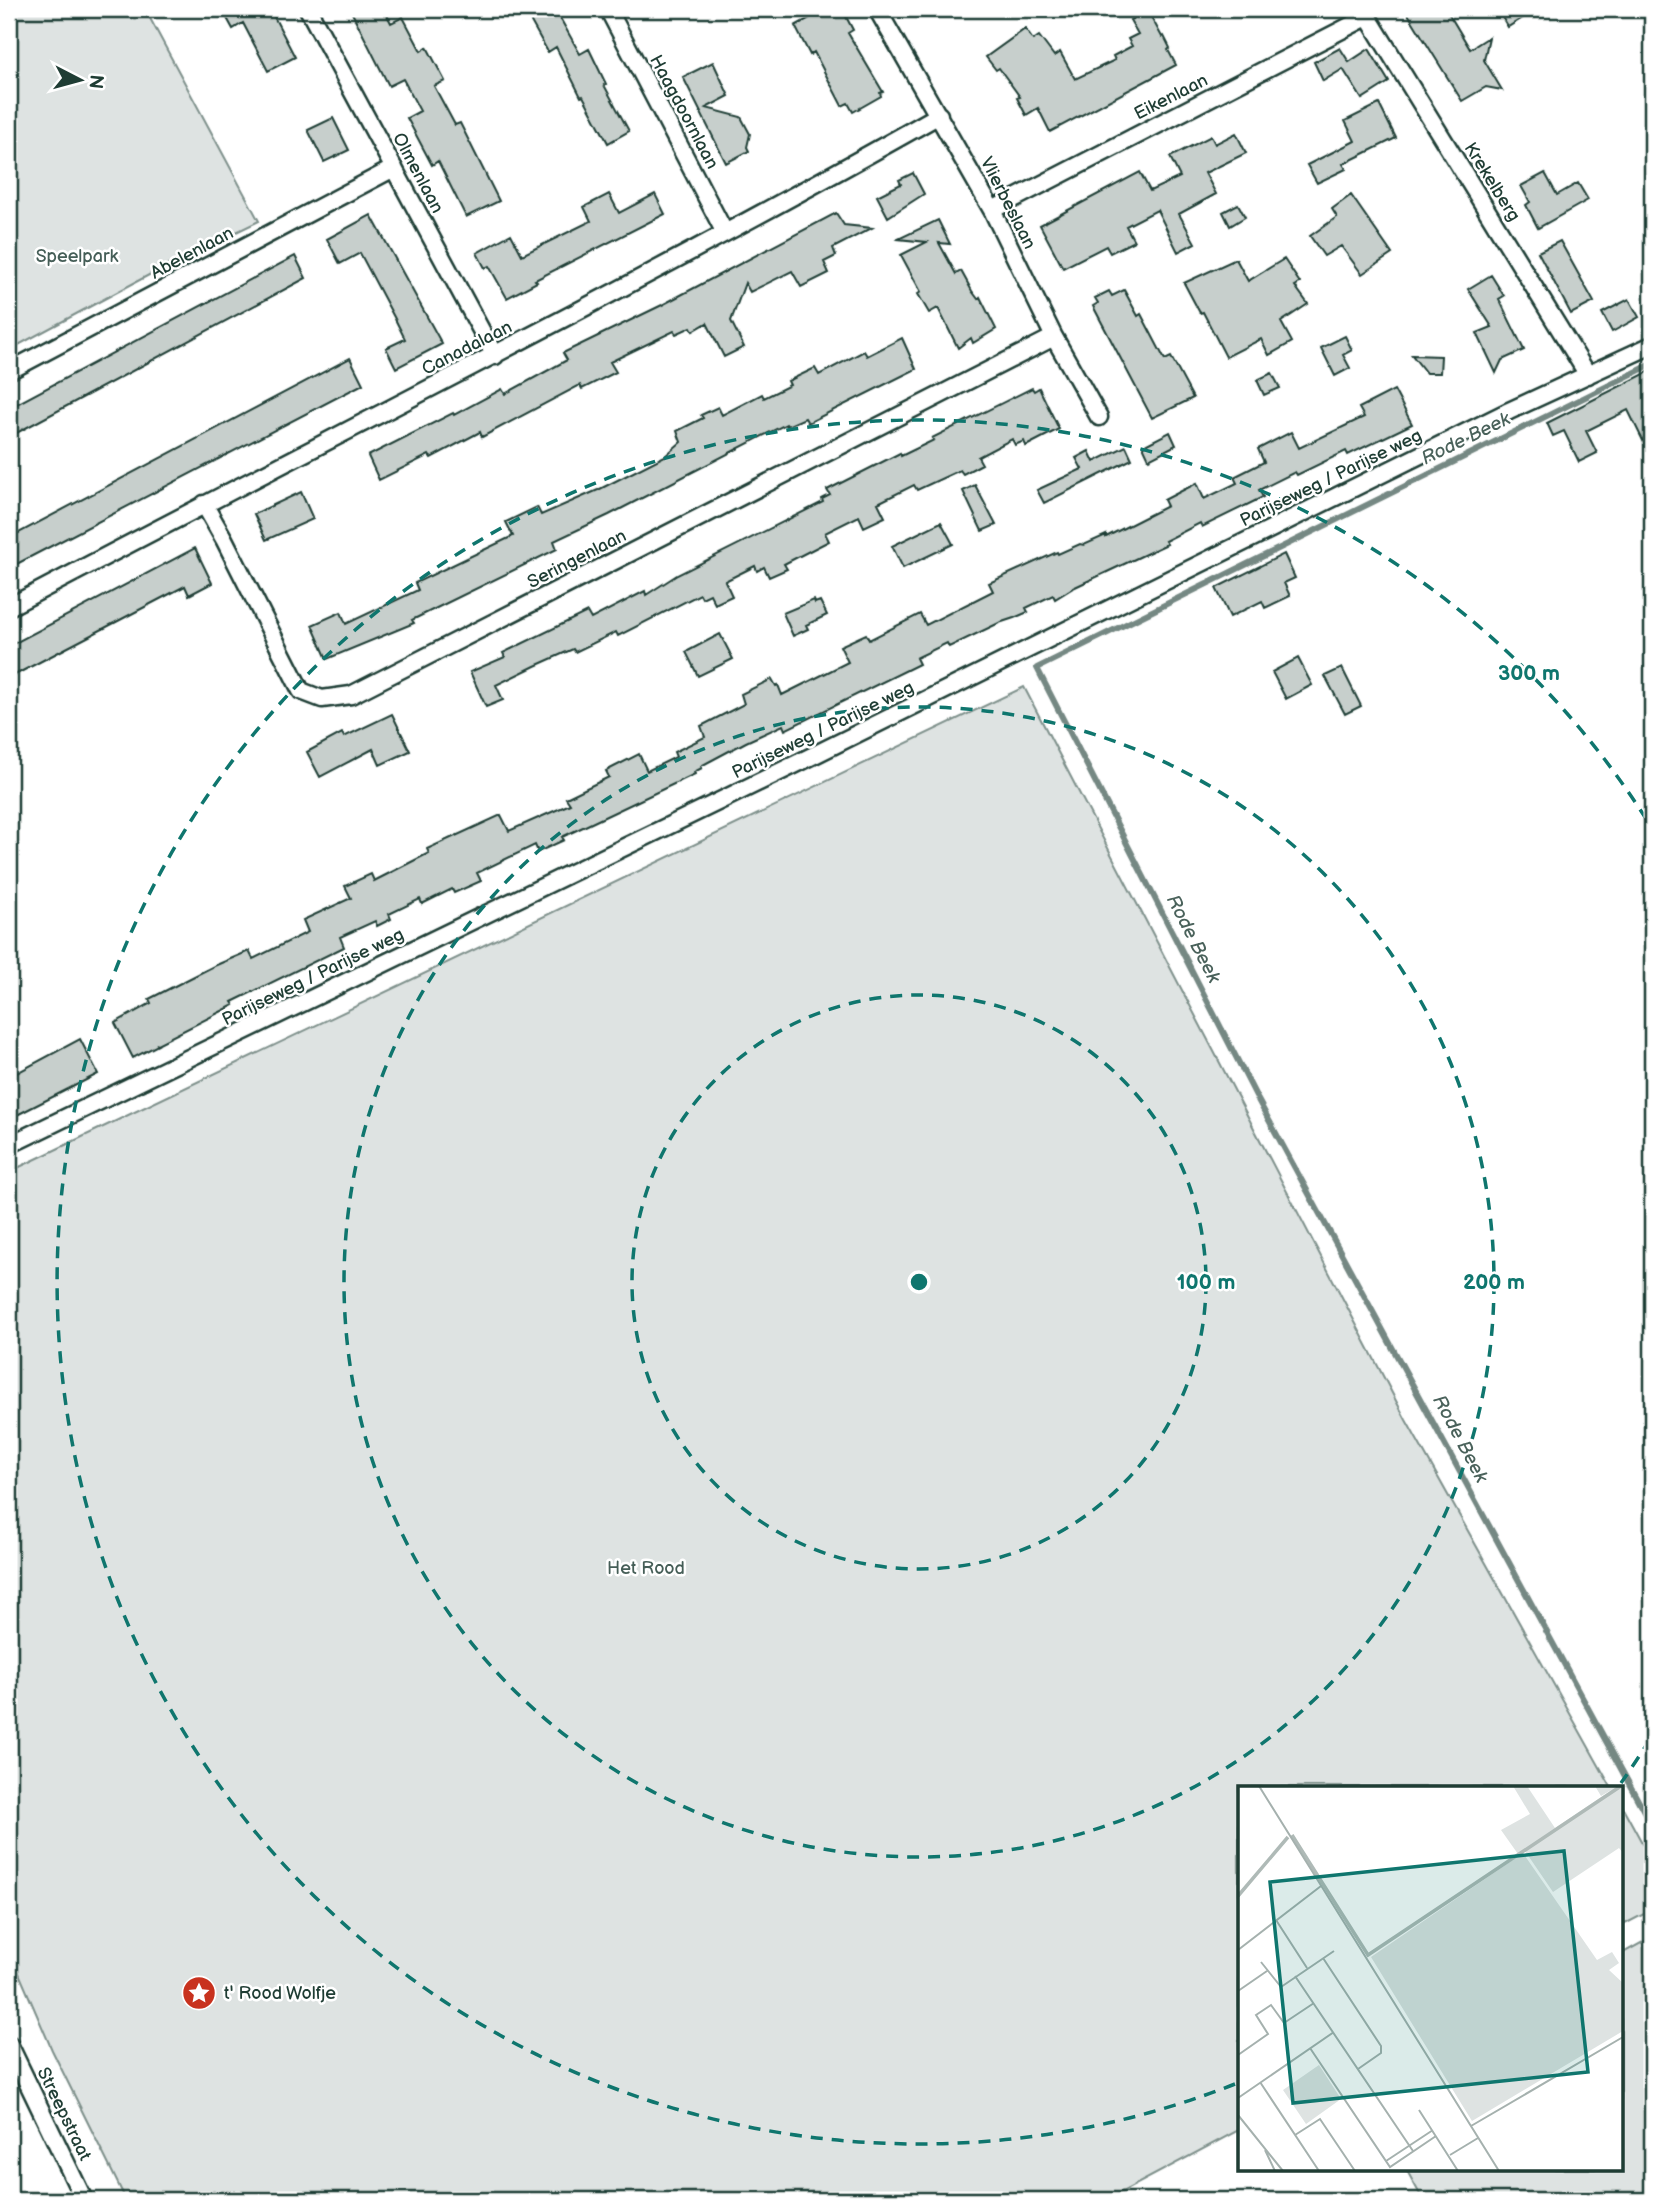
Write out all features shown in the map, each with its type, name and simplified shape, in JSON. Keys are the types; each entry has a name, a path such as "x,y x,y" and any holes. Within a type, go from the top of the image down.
{"street":[{"name":"Olmenlaan","path":"308,9 495,356"},
{"name":"Haagdoornlaan","path":"608,9 725,233"},
{"name":"Vlierbeslaan","path":"877,9 992,210 1054,337 1099,417"},
{"name":"Eikenlaan","path":"992,210 1365,13"},
{"name":"Krekelberg","path":"1365,13 1588,376"},
{"name":"Canadalaan","path":"9,607 495,356 939,115"},
{"name":"Abelenlaan","path":"9,371 394,168"},
{"name":"Seringenlaan","path":"204,504 301,691 322,699 351,695 1054,337"},
{"name":"Parijseweg / Parijse weg","path":"9,1145 794,765 1509,411 1652,345"},
{"name":"Streepstraat","path":"9,2045 84,2200"}],"green space":[{"name":"Speelpark","path":"9,9 145,9 259,221 162,268 9,350"},
{"name":"Het Rood","path":"1024,687 1406,1420 1610,1786 1238,1786 1238,2131 1107,2200 126,2200 52,2050 9,1950 9,1172"},
{"path":"1622,1806 1652,1861 1652,1910 1622,1925"},
{"path":"1652,1937 1652,2200 1423,2200 1407,2170 1622,2170 1622,1953"}],"building":[{"path":"222,9 270,9 295,57 268,71 243,23 233,29"},
{"path":"350,9 384,9 391,23 403,17 421,51 427,47 445,81 434,86 455,125 460,123 499,201 466,217 438,161 432,165 407,118 420,111 403,79 389,86"},
{"path":"555,9 580,54 589,49 606,84 604,85 629,131 608,143 556,47 548,52 530,20"},
{"path":"815,9 842,9 853,30 848,33 883,92 880,93 881,96 853,112 848,103 842,106 814,52 810,55 795,26 817,14"},
{"path":"1405,9 1446,9 1470,49 1489,37 1484,60 1502,90 1486,87 1462,101"},
{"path":"1497,9 1537,9 1508,27"},
{"path":"1148,11 1162,37 1164,36 1176,65 1050,132 1038,108 1026,115 1017,98 1020,97 999,68 996,70 986,57 1025,29 1033,40 1039,36 1054,56 1060,52 1075,79 1115,60 1113,56 1132,46 1128,39 1138,34 1130,20"},
{"path":"1340,48 1349,62 1369,49 1389,82 1362,99 1343,69 1323,81 1314,62"},
{"path":"713,62 729,96 706,108 741,117 750,134 747,147 749,151 726,163 683,77"},
{"path":"1379,104 1396,138 1343,164 1346,169 1317,183 1307,165 1355,141 1345,121"},
{"path":"333,118 349,150 324,162 308,130"},
{"path":"1236,133 1246,153 1205,173 1216,194 1179,214 1195,243 1178,252 1157,210 1126,226 1134,241 1110,253 1106,246 1063,268 1040,225 1140,172 1150,191 1180,177 1170,157 1211,136 1215,144"},
{"path":"913,173 924,194 888,217 877,196 901,184 899,180"},
{"path":"1545,173 1557,195 1578,183 1588,200 1538,228 1526,205 1530,202 1521,186"},
{"path":"609,194 619,213 655,194 665,214 535,280 537,282 507,298 489,266 485,268 477,253 511,234 522,255 591,221 584,207"},
{"path":"1351,195 1392,254 1362,274 1341,246 1324,256 1310,236 1337,217 1332,209"},
{"path":"1238,204 1245,217 1230,226 1223,212"},
{"path":"836,213 844,225 872,228 833,248 836,256 824,262 829,273 801,287 792,271 750,292 745,283 731,321 744,347 724,357 707,323 693,331 691,327 676,334 674,331 610,362 616,372 582,389 580,385 482,437 480,432 431,458 429,455 379,480 368,456 502,389 505,394 567,360 563,353 662,305"},
{"path":"371,215 442,344 396,368 386,348 405,339 360,253 340,264 327,239"},
{"path":"938,220 950,244 939,243 956,274 961,271 972,291 978,299 980,297 996,329 973,343 971,338 958,348 938,308 929,313 901,255 927,242 898,239"},
{"path":"1560,241 1594,302 1571,314 1538,252"},
{"path":"295,256 306,278 9,437 9,408"},
{"path":"1236,259 1248,281 1284,259 1300,283 1295,286 1308,304 1281,322 1292,342 1269,355 1261,339 1226,357 1203,312 1200,313 1184,283"},
{"path":"1491,275 1504,296 1499,299 1524,350 1502,360 1496,373 1477,333 1492,327 1468,289"},
{"path":"1124,290 1138,316 1141,314 1165,360 1171,357 1193,398 1152,418 1093,306 1098,303 1095,298 1109,291 1112,296"},
{"path":"1629,299 1639,317 1612,332 1602,313"},
{"path":"1345,336 1352,350 1343,355 1350,368 1335,376 1321,348"},
{"path":"902,338 916,369 808,423 805,418 787,426 786,424 554,541 557,549 412,620 414,623 327,659 312,625 341,612 346,624 418,590 415,583 513,536 506,522 537,507 541,515 665,456 681,442 677,431 703,418 701,415 718,407 722,415 762,394 764,398 790,385 788,381 815,368 819,375 864,351 867,356"},
{"path":"1412,355 1441,356 1440,373 1426,373"},
{"path":"350,358 363,384 9,568 9,538"},
{"path":"1652,370 1652,459 1628,410 1586,431 1597,453 1579,462 1564,431 1553,436 1547,423"},
{"path":"1272,373 1280,388 1264,395 1257,380"},
{"path":"1032,388 1034,391 1039,388 1059,429 1026,446 1024,441 1015,445 1012,439 978,457 982,464 963,474 960,470 917,490 914,485 878,503 885,517 864,527 859,516 825,533 829,541 784,564 787,569 769,577 764,567 757,571 755,566 725,581 732,596 715,604 710,594 702,598 700,594 618,636 616,632 575,652 573,649 535,666 496,685 503,700 486,707 470,672 505,657 503,653 587,612 591,619 645,591 646,595 677,575 823,502 822,499 830,495 827,490 900,453 901,456 934,440 932,438"},
{"path":"1394,390 1412,424 1348,455 1346,451 1297,475 1295,472 1259,490 1263,497 1202,527 1200,523 1165,541 1167,544 1055,599 1053,595 1026,608 1028,612 949,647 947,643 916,658 919,664 785,730 783,725 746,742 701,766 695,774 562,837 564,840 538,852 535,845 477,873 481,881 454,893 452,889 422,904 420,899 389,914 391,919 377,926 375,921 340,937 344,947 232,1002 234,1005 133,1058 115,1023 151,1003 149,999 214,966 249,951 253,959 308,932 303,920 351,898 345,886 371,874 374,881 429,853 427,849 501,815 509,831 570,804 566,798 609,777 606,771 639,754 647,771 676,757 674,752 705,737 701,726 744,704 741,694 772,679 782,695 848,662 840,646 866,634 869,640 920,614 926,625 993,591 989,583 1057,552 1058,554 1106,537 1167,506 1164,500 1197,483 1204,499 1237,483 1234,477 1264,462 1258,449 1291,432 1299,448 1364,417 1359,408"},
{"path":"1170,432 1176,445 1149,459 1143,446"},
{"path":"1126,446 1132,459 1044,503 1037,490 1082,469 1076,458 1089,451 1094,462"},
{"path":"975,485 996,525 982,531 963,491"},
{"path":"301,492 313,519 266,540 254,514"},
{"path":"941,522 953,544 903,568 892,546"},
{"path":"195,548 212,583 189,595 185,586 9,678 9,646"},
{"path":"1284,554 1295,578 1284,583 1290,596 1265,608 1262,601 1230,617 1216,588"},
{"path":"814,600 815,603 820,601 827,615 806,625 808,629 793,636 783,613"},
{"path":"720,634 733,659 698,676 686,652"},
{"path":"1298,658 1312,685 1286,699 1272,672"},
{"path":"1342,668 1361,706 1345,714 1325,676"},
{"path":"392,714 410,751 380,765 373,749 320,777 307,752 342,733 344,737"},
{"path":"80,1039 98,1074 9,1119 9,1077"}],"waterway":[{"name":"Rode Beek","path":"1652,364 1037,668 1258,1100 1652,1826"}],"place":[{"name":"t' Rood Wolfje","path":"199,1993"}]}
